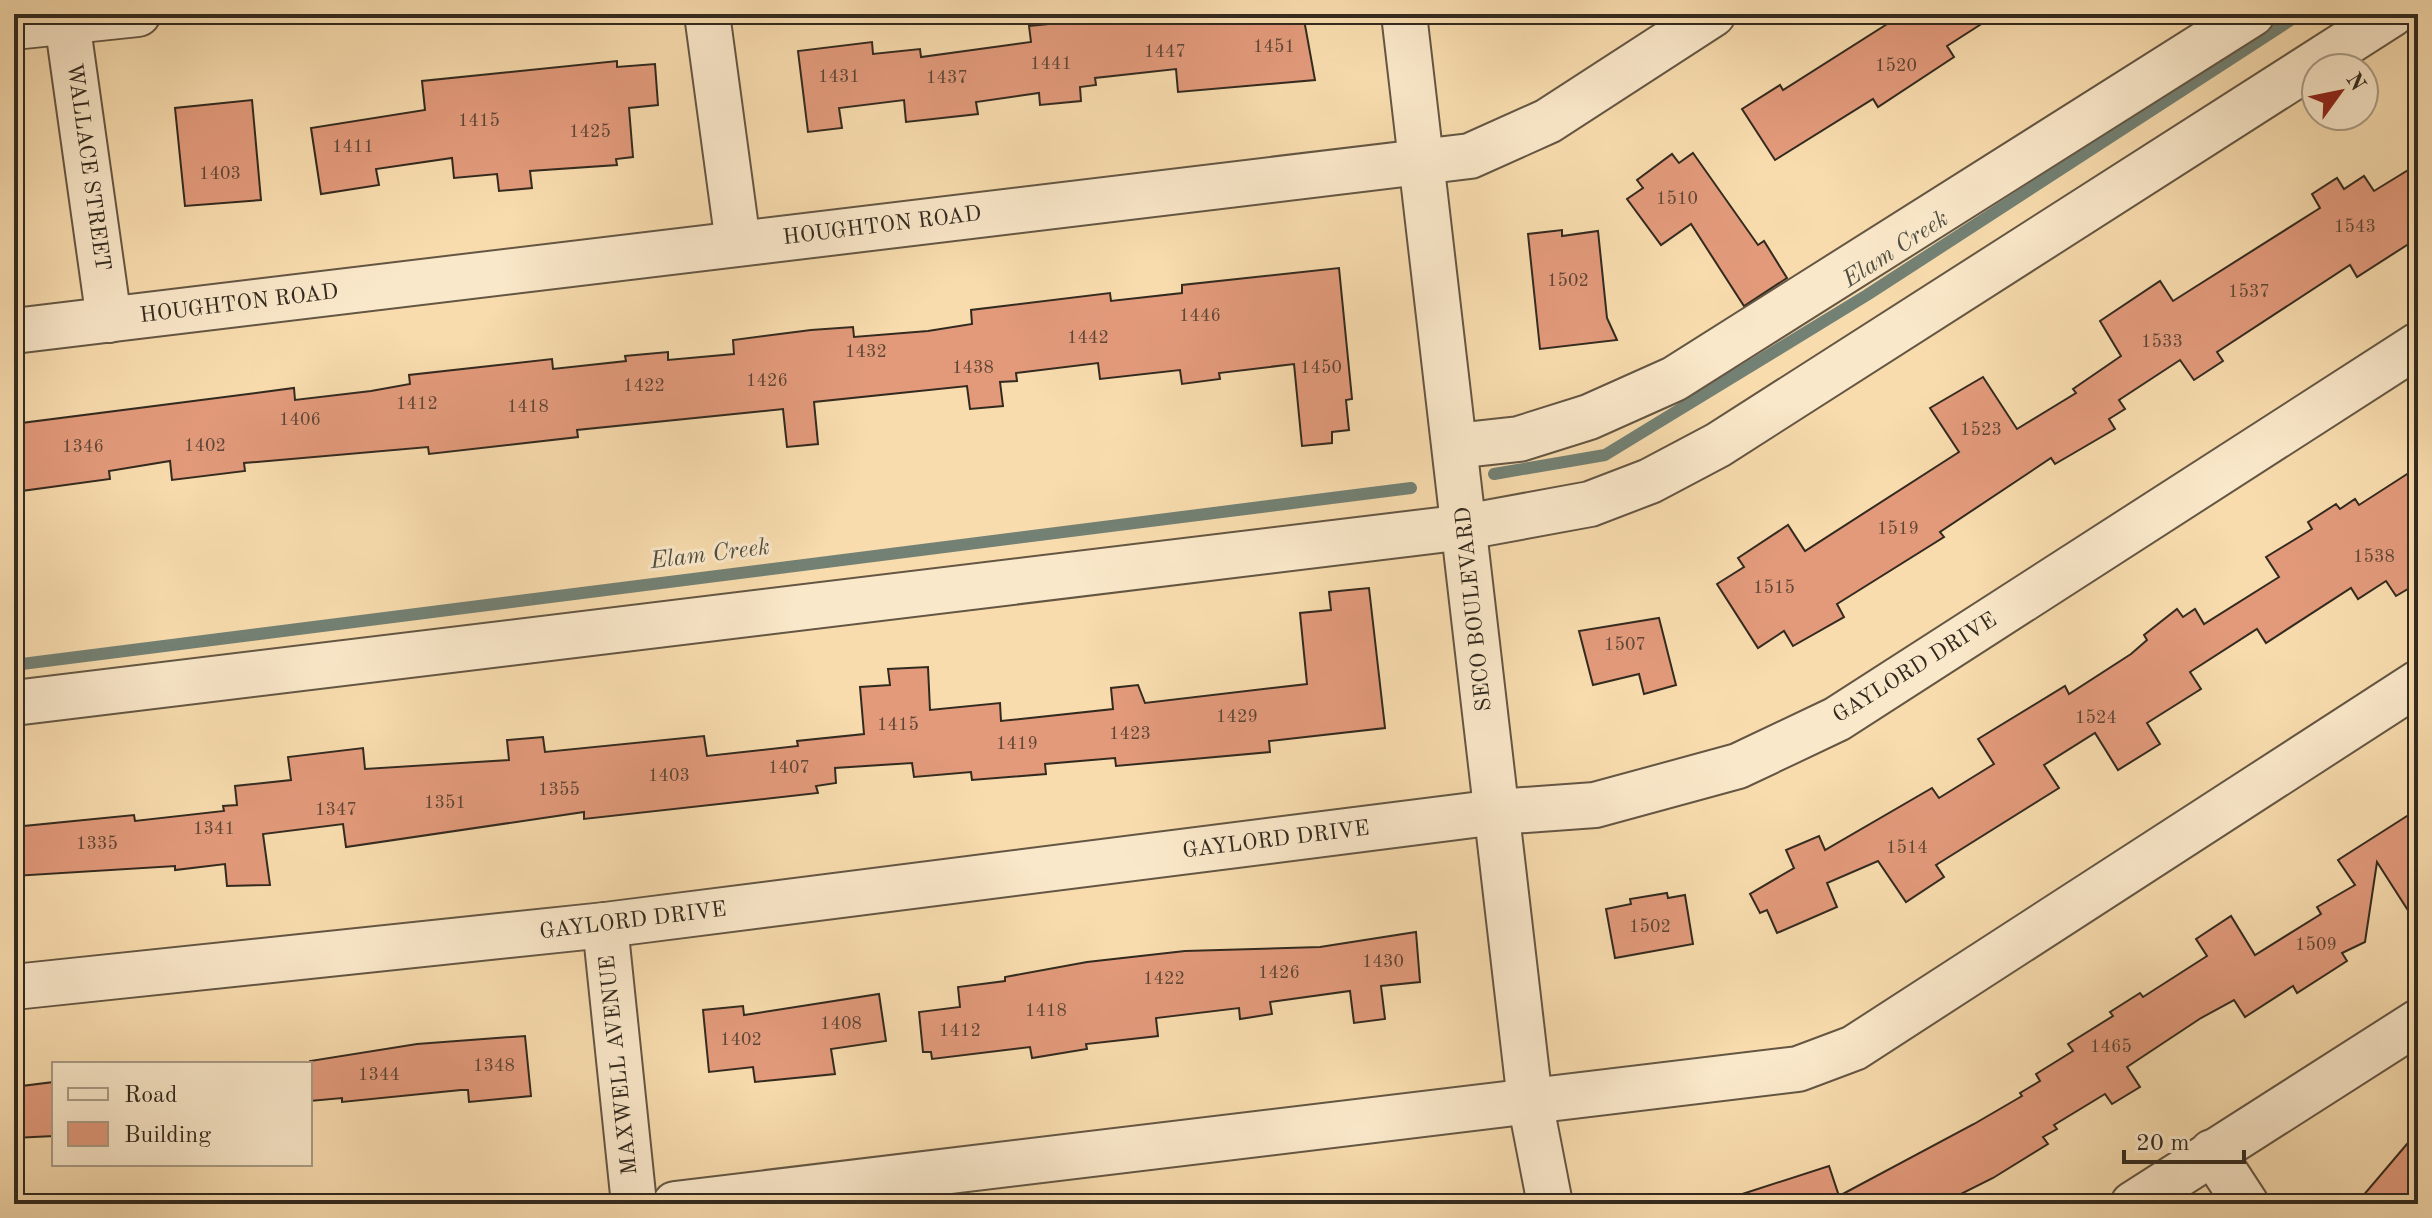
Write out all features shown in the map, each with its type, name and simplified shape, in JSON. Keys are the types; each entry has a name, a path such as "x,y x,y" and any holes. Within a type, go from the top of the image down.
{"street":[{"path":"14,27 67,19 138,14"},
{"path":"707,14 738,243"},
{"name":"SECO BOULEVARD","path":"1404,14 1424,164 1530,1101 1550,1204"},
{"name":"HOUGHTON ROAD","path":"14,331 1424,164 1470,156 1525,133 1713,14"},
{"path":"1455,446 1519,439 1589,417 1674,379 2252,14"},
{"path":"14,703 1465,527 1590,504 1650,481 1718,445 2392,14"},
{"name":"WALLACE STREET","path":"67,19 109,320"},
{"name":"GAYLORD DRIVE","path":"14,987 605,925 1497,812 1595,805 1738,766 1837,719 2418,345"},
{"path":"675,1204 1798,1069 1854,1048 2418,683"},
{"name":"MAXWELL AVENUE","path":"605,925 634,1204"},
{"path":"2133,1204 2418,1022"},
{"path":"2212,1152 2246,1204"}],"building":[{"path":"1148,14 1195,14 1196,20 1240,14 1303,14 1315,80 1178,92 1176,69 1095,78 1096,85 1080,87 1081,101 1040,105 1039,93 976,102 978,114 906,122 904,100 839,108 842,128 808,132 798,51 872,42 873,54 920,49 921,57 1031,42 1029,26"},
{"path":"1903,14 1997,14 1947,46 1954,57 1878,107 1873,99 1775,160 1742,109 1780,85 1783,90"},
{"path":"617,61 617,67 655,64 658,105 629,108 633,157 616,159 617,165 530,171 532,188 499,191 497,174 454,178 452,158 376,169 379,185 321,194 311,128 425,110 422,81"},
{"path":"252,100 261,200 185,206 175,108"},
{"path":"1693,153 1758,245 1764,241 1787,278 1744,306 1691,224 1661,245 1627,199 1643,188 1637,180 1672,154 1679,163"},
{"path":"2418,164 2418,238 2357,277 2350,265 2217,352 2223,361 2194,380 2180,360 2119,400 2125,409 2109,419 2115,429 2055,464 2051,458 1940,532 1944,537 1837,604 1844,617 1793,646 1784,631 1758,648 1717,584 1744,567 1738,558 1788,525 1805,551 1959,452 1930,408 1983,377 2017,429 2076,393 2073,389 2121,356 2100,321 2160,281 2173,301 2320,208 2312,194 2337,178 2344,189 2364,176 2374,191"},
{"path":"1562,230 1562,236 1598,231 1607,318 1617,340 1540,349 1528,234"},
{"path":"1339,268 1352,399 1346,400 1349,430 1332,432 1332,443 1302,446 1294,364 1219,373 1220,379 1182,384 1180,370 1100,379 1098,363 1016,373 1017,381 1000,382 1003,406 970,409 967,386 814,402 818,444 787,447 783,409 577,430 578,437 429,454 428,447 244,463 245,471 172,480 170,461 109,471 110,479 14,492 14,424 294,388 295,400 371,391 410,384 409,375 552,359 553,369 626,361 625,356 668,352 668,360 734,354 733,340 853,327 854,337 928,331 972,324 971,310 1110,293 1111,301 1182,293 1182,285"},
{"path":"2418,467 2418,583 2396,596 2386,581 2358,599 2351,588 2266,643 2257,629 2190,672 2201,689 2147,723 2160,744 2118,770 2095,733 2044,765 2059,788 1936,865 1944,877 1906,902 1878,861 1827,883 1837,907 1777,933 1767,910 1760,913 1750,894 1794,868 1786,850 1819,836 1825,850 1932,788 1939,798 1994,764 1978,739 2065,686 2069,694 2131,654 2147,640 2144,635 2177,609 2183,617 2195,609 2204,624 2279,577 2266,557 2312,529 2308,522 2336,504 2340,509 2355,499 2359,505"},
{"path":"1369,588 1385,728 1269,741 1270,752 1116,766 1115,758 1045,764 1046,774 972,780 971,772 914,777 912,763 835,768 836,783 816,786 818,793 584,819 584,812 346,847 343,824 263,834 270,885 227,886 225,864 175,870 175,866 14,876 14,827 134,815 135,821 224,811 223,806 237,805 235,786 291,780 288,757 363,748 365,769 509,760 507,740 543,737 545,752 704,736 707,756 798,746 797,741 864,734 860,687 890,685 888,669 928,667 930,710 1000,703 1001,721 1113,709 1111,688 1138,685 1145,703 1307,684 1300,613 1331,610 1329,592"},
{"path":"1659,618 1676,685 1644,694 1639,674 1593,685 1579,631"},
{"path":"2418,809 2418,926 2377,862 2365,942 2342,953 2347,961 2297,993 2293,986 2245,1017 2234,1000 2201,1018 2127,1067 2140,1087 2112,1104 2105,1094 2054,1125 2057,1129 2043,1137 2048,1144 1993,1178 1941,1204 1734,1204 1733,1197 1829,1166 1839,1196 1974,1124 2022,1096 2020,1093 2040,1081 2036,1074 2073,1051 2068,1044 2113,1016 2110,1012 2140,993 2143,997 2207,956 2196,939 2231,916 2255,955 2321,914 2317,907 2355,885 2338,860"},
{"path":"1667,893 1668,898 1685,895 1693,944 1615,958 1606,909 1631,904 1630,899"},
{"path":"1416,932 1420,982 1381,986 1385,1019 1354,1023 1350,991 1270,1002 1272,1014 1240,1019 1239,1008 1156,1018 1158,1036 1086,1044 1087,1049 1032,1058 1030,1047 932,1059 931,1052 923,1052 919,1012 960,1007 958,987 1005,981 1005,977 1087,962 1185,951 1320,947"},
{"path":"879,994 886,1041 831,1049 835,1074 755,1082 753,1067 709,1072 703,1010 743,1006 744,1015"},
{"path":"525,1036 531,1096 469,1102 468,1090 461,1090 342,1102 342,1098 312,1101 310,1061 417,1044"},
{"path":"52,1082 52,1136 14,1138 14,1087"},
{"path":"2418,1131 2418,1204 2356,1204"}],"waterway":[{"name":"Elam Creek","path":"1494,474 1605,455 1867,295 2300,14"},
{"name":"Elam Creek","path":"14,665 1411,488"}]}
